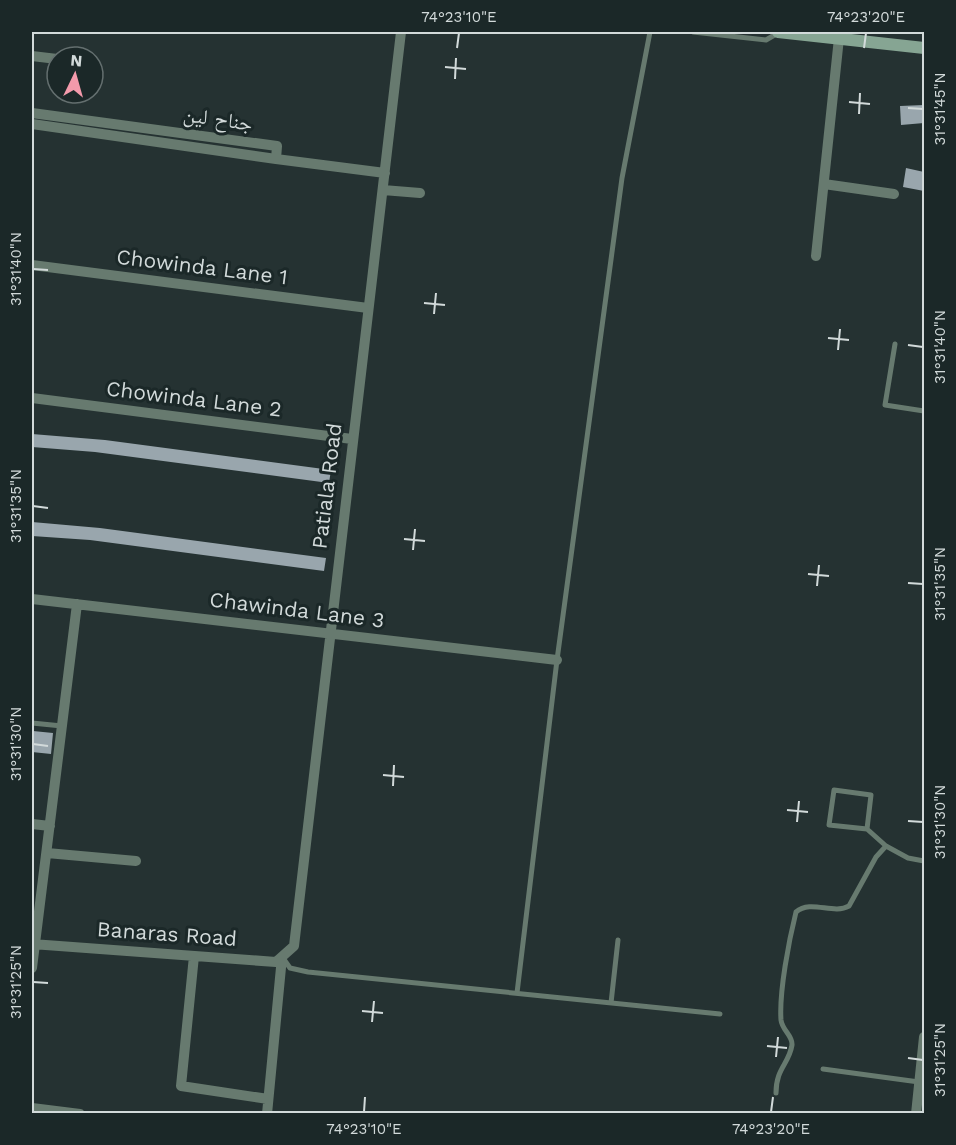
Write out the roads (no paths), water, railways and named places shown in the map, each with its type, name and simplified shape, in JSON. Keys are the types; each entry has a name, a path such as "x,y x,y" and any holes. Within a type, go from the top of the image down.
{"main road":[{"path":"779,32 924,48"}],"street":[{"name":"Patiala Road","path":"282,957 294,946 401,32"},
{"path":"816,256 839,38"},
{"name":"جناح لین","path":"32,113 99,122 175,139 277,146 276,159 385,173"},
{"path":"98,134 99,122"},
{"path":"32,124 98,134 175,139"},
{"path":"824,184 894,194"},
{"path":"383,189 420,193"},
{"name":"Chowinda Lane 1","path":"32,265 368,308"},
{"name":"Chowinda Lane 2","path":"32,398 352,439"},
{"name":"Chawinda Lane 3","path":"32,599 557,660"},
{"path":"32,968 33,944 47,853 77,604"},
{"path":"32,824 50,826"},
{"path":"47,853 136,861"},
{"name":"Banaras Road","path":"33,944 276,962 282,957"},
{"path":"194,956 181,1086 268,1099"},
{"path":"267,1113 282,957"},
{"path":"916,1113 924,1037"},
{"path":"32,1108 81,1113"}],"lane":[{"path":"517,993 557,660 622,178 650,32"},
{"path":"693,32 766,40 779,32"},
{"path":"895,344 885,405 924,411"},
{"path":"32,723 62,726"},
{"path":"867,829 871,795 834,790 829,825 867,829 886,846 908,858 924,861"},
{"path":"776,1093 776,1077 792,1046 791,1040 784,1031 782,1007 796,912 808,907 843,909 849,906 876,857 886,846"},
{"path":"611,1003 618,940"},
{"path":"282,957 290,968 308,972 720,1014"},
{"path":"823,1069 919,1082"}]}
